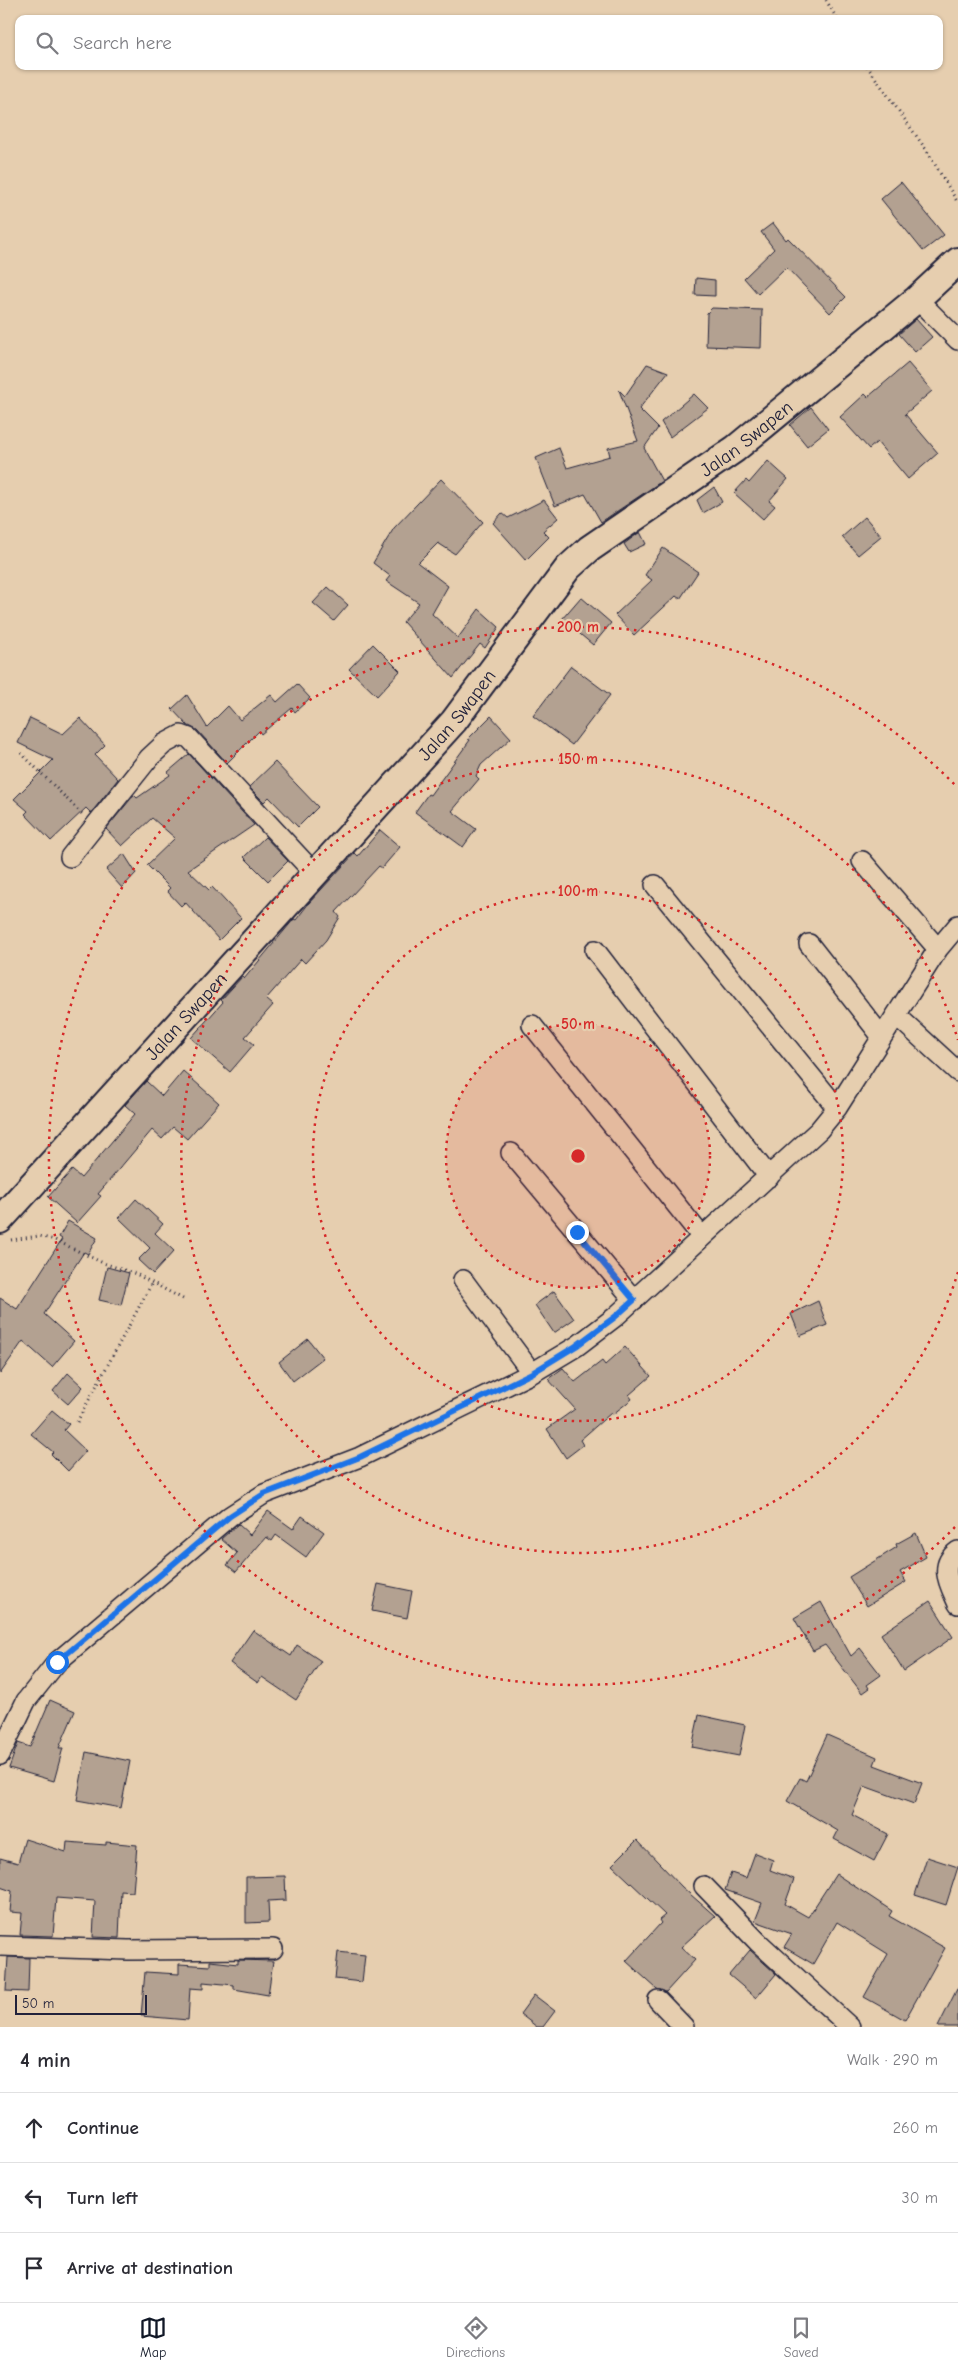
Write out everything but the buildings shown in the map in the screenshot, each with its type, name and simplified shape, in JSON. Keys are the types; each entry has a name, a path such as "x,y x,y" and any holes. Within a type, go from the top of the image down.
{"main road":[{"name":"Jalan Swapen","path":"5,1230 314,874 454,721 568,568 589,549 735,449 917,299 958,261"}],"street":[{"path":"917,299 958,340"},
{"path":"70,856 149,758 164,744 181,735 189,738 314,874"},
{"path":"862,861 938,949"},
{"path":"654,885 837,1108"},
{"path":"0,1755 26,1701 57,1662 230,1516 264,1494 360,1457 532,1373 576,1346 615,1317 819,1130 837,1108 938,949 958,924"},
{"path":"809,944 882,1037"},
{"path":"595,950 769,1177"},
{"path":"896,1015 958,1072"},
{"path":"532,1025 702,1237"},
{"path":"511,1153 634,1300"},
{"path":"463,1280 532,1373"},
{"path":"958,1551 949,1559 947,1566 949,1585 958,1604"},
{"path":"704,1886 758,1942 850,2027"},
{"path":"0,1946 128,1950 273,1949"},
{"path":"658,2000 684,2027"}],"path":[{"path":"826,0 835,15"},
{"path":"870,70 928,151 958,202"},
{"path":"21,753 79,812 95,825"},
{"path":"5,1230 55,1240 102,1263 136,1274 183,1299"},
{"path":"77,1422 152,1283"}],"route":[{"path":"57,1662 135,1594 230,1516 264,1494 360,1457 532,1373 576,1346 615,1317 634,1300 577,1232"}]}
